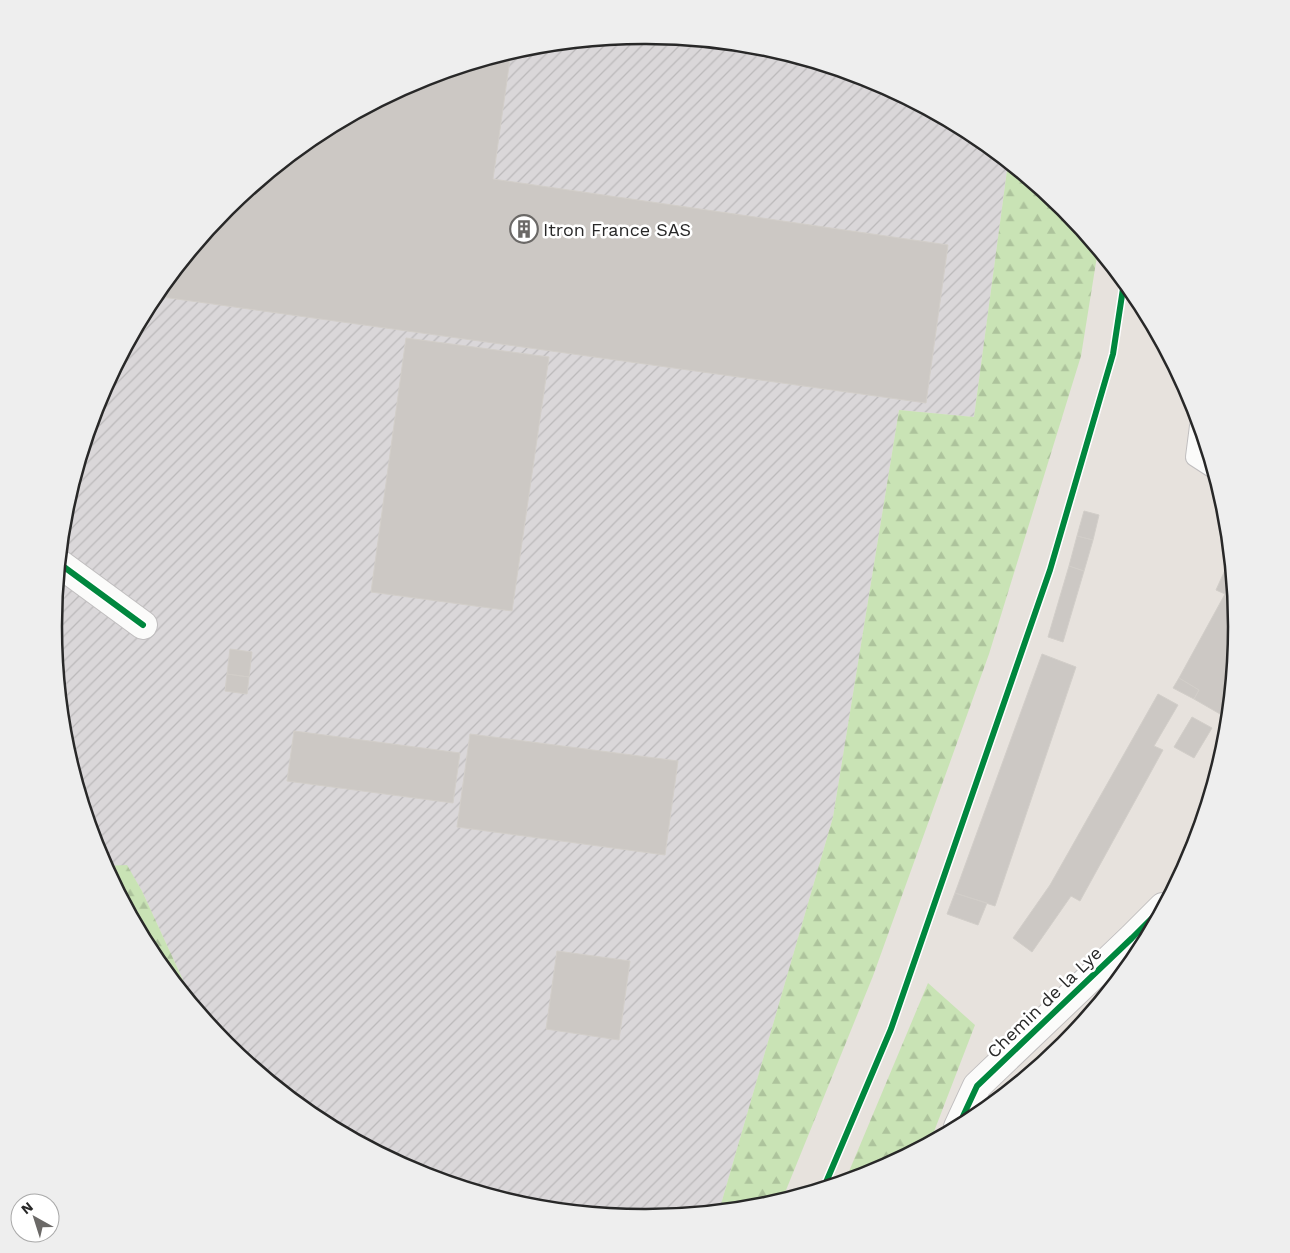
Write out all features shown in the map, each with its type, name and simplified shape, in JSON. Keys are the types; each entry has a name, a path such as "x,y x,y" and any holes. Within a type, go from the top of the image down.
{"street":[{"path":"65,568 143,625"},
{"name":"Chemin de la Lye","path":"964,1114 977,1086 1147,923"}],"lane":[{"path":"1198,441 1195,457 1204,463"}],"shaded area":[{"path":"645,44 683,45 759,55 832,75 868,88 903,104 969,142 1007,170 974,417 899,410 833,817 721,1204 683,1208 607,1208 531,1198 494,1189 422,1165 354,1131 290,1089 233,1039 207,1011 184,982 142,891 127,866 114,866 93,814 73,740 67,703 63,665 63,588 73,513 93,439 122,369 140,335 160,303 207,242 233,214 290,164 321,142 387,104 422,88 458,75 531,55 607,45"}],"green space":[{"path":"1007,170 1057,214 1097,259 1081,356 989,654 873,976 785,1192 721,1204 833,817 899,410 974,417"},
{"path":"127,865 142,891 184,982 160,950 140,918 114,866"},
{"path":"928,983 975,1025 934,1132 903,1149 849,1172"}],"building":[{"name":"Itron France SAS","path":"510,60 493,179 948,245 926,403 164,297 207,242 233,214 290,164 321,142 387,104 422,88 458,75"},
{"path":"406,338 549,357 512,611 371,592"},
{"path":"1084,511 1099,515 1093,540 1077,536"},
{"path":"1077,536 1093,540 1084,571 1069,566"},
{"path":"1069,566 1084,571 1063,642 1048,637"},
{"path":"1225,570 1228,626 1227,665 1221,715 1194,699 1199,690 1179,678 1225,594 1216,590"},
{"path":"230,649 252,652 249,677 227,674"},
{"path":"1042,654 1076,667 995,906 955,893"},
{"path":"227,674 249,677 247,694 225,691"},
{"path":"1179,678 1199,690 1194,699 1173,688"},
{"path":"1158,694 1178,705 1154,746 1163,750 1080,901 1071,896 1032,952 1013,938 1050,885"},
{"path":"1192,717 1212,728 1194,758 1174,747"},
{"path":"294,731 460,753 453,803 287,781"},
{"path":"470,734 678,761 665,855 457,827"},
{"path":"955,893 987,903 978,925 947,914"},
{"path":"557,951 630,961 619,1040 546,1029"}],"cycle path":[{"path":"827,1179 891,1029 1050,570 1113,354 1122,293"},
{"path":"65,568 143,625"},
{"path":"964,1114 977,1086 1147,923"}],"place":[{"name":"Itron France SAS","path":"524,229"}]}
